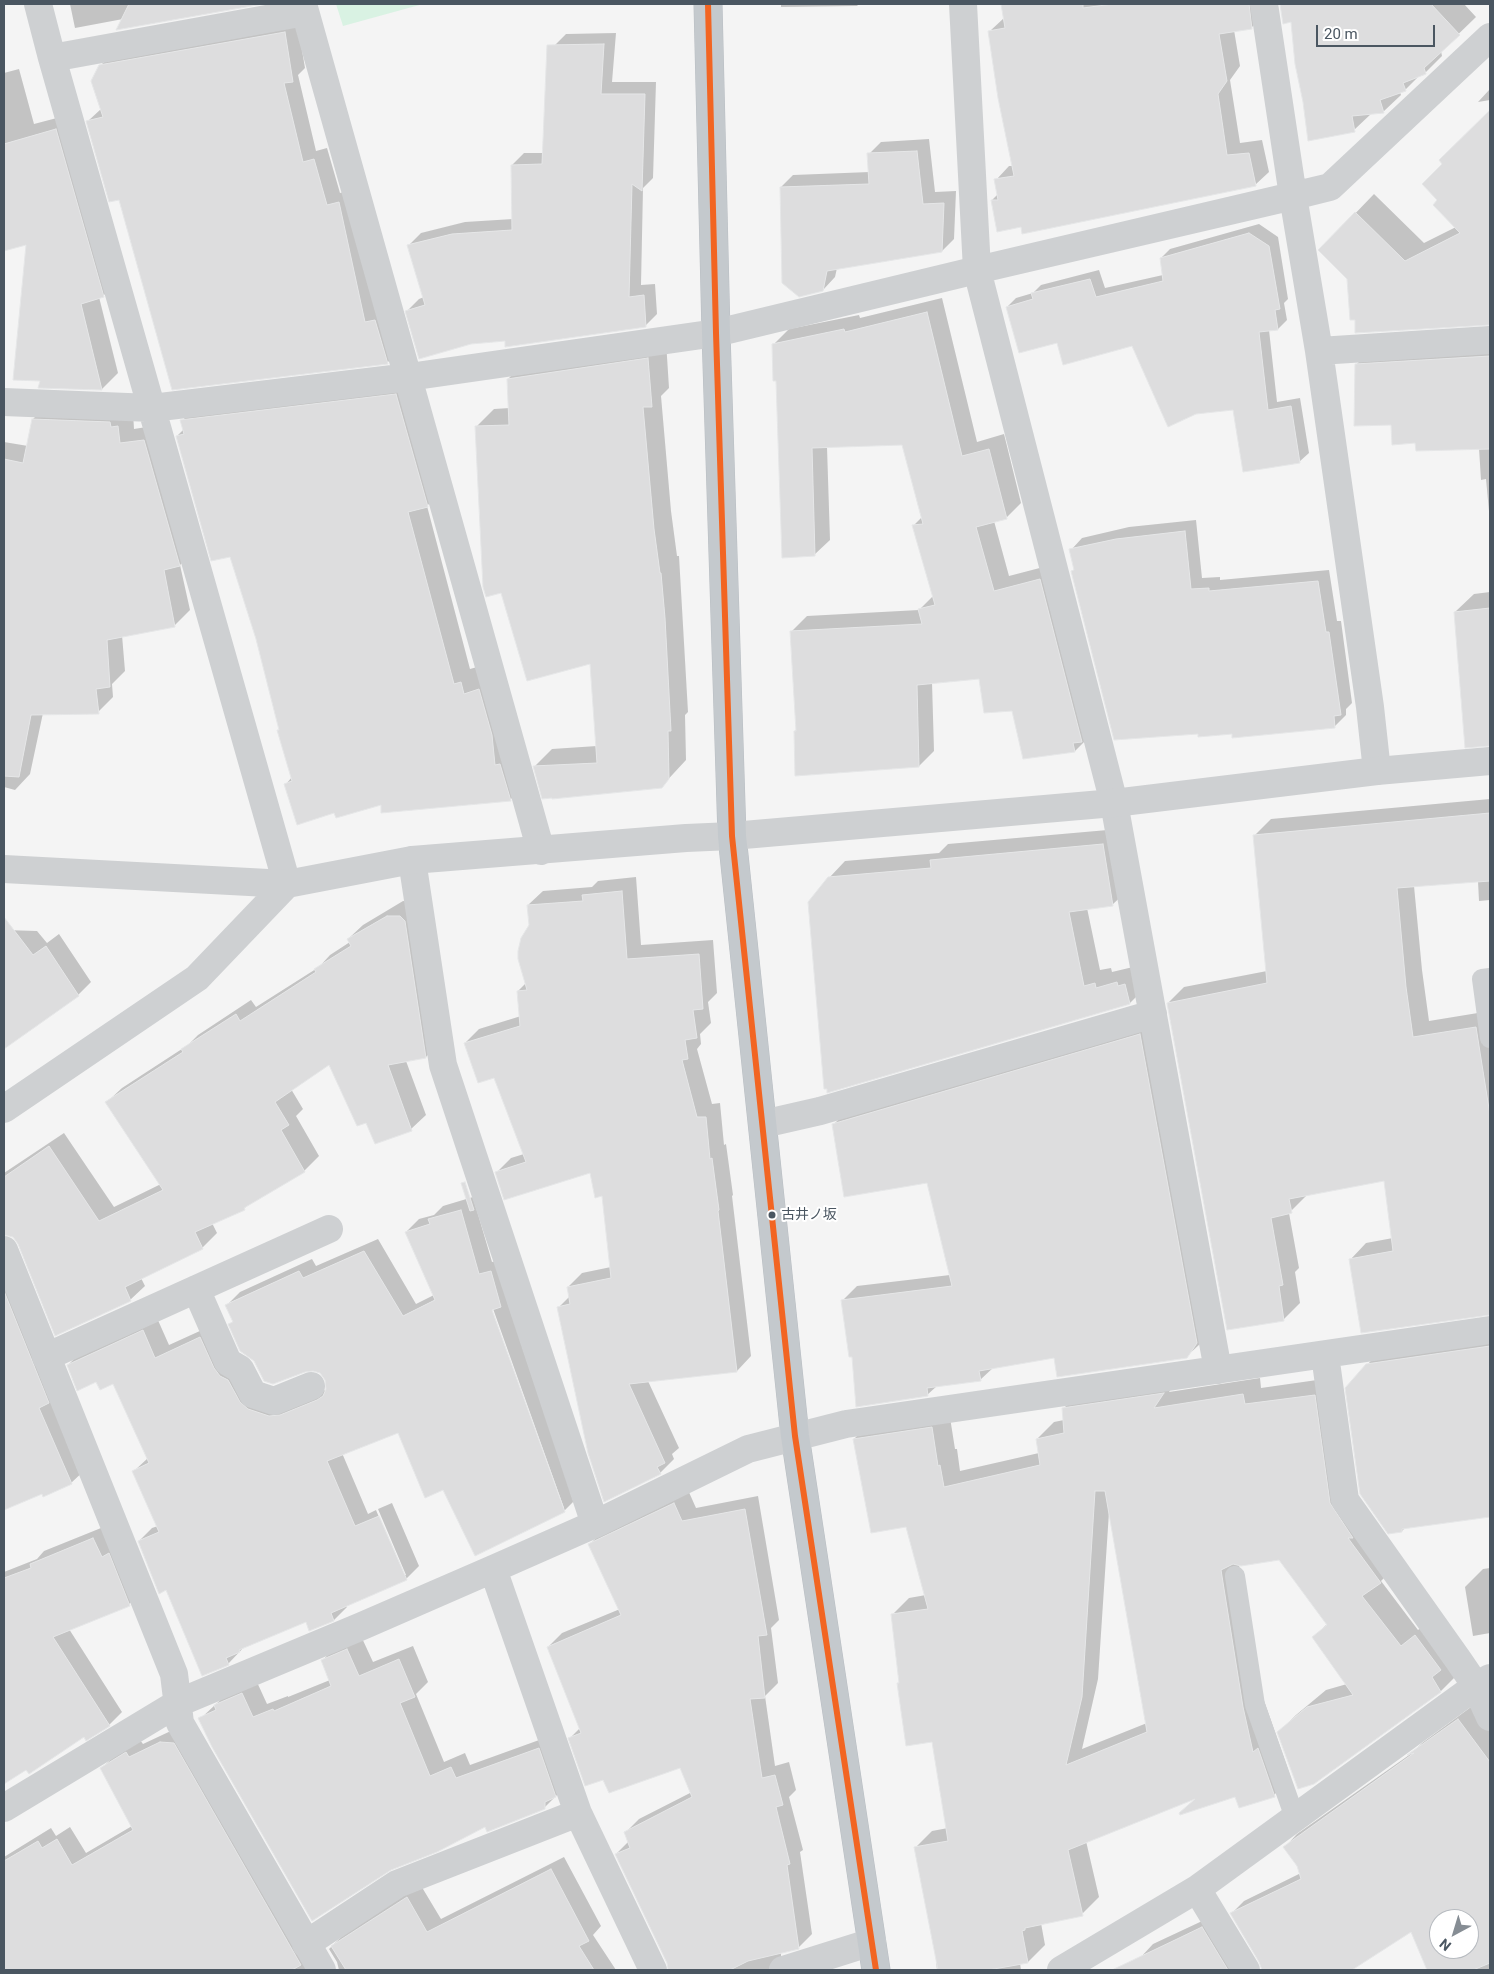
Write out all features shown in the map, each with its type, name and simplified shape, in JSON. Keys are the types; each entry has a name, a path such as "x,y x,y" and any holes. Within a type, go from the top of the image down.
{"highway":[{"path":"708,4 732,836 795,1436 876,1970"}],"street":[{"path":"38,4 287,884"},
{"path":"963,4 977,270 1114,803 1218,1370"},
{"path":"1264,4 1319,351 1370,706 1377,772"},
{"path":"52,58 304,8 541,851"},
{"path":"4,402 152,408 409,376 716,333 1330,187 1490,37"},
{"path":"1319,351 1490,340"},
{"path":"4,868 287,884 412,860 732,836 1114,803 1377,772 1490,761"},
{"path":"412,860 443,1065 595,1524"},
{"path":"4,1109 197,978 287,884"},
{"path":"763,1124 820,1111 1153,1014"},
{"path":"46,1357 329,1229"},
{"path":"4,1250 174,1674 180,1723 322,1970"},
{"path":"196,1289 228,1362 240,1369 253,1394 274,1401 311,1386"},
{"path":"4,1808 178,1703 362,1626 595,1524 748,1449 846,1424 1490,1330"},
{"path":"1325,1355 1345,1500 1483,1682 1490,1717"},
{"path":"493,1569 578,1813 653,1970"},
{"path":"1061,1970 1197,1889 1483,1682"},
{"path":"306,1944 397,1884 578,1813"},
{"path":"1197,1889 1246,1970"},
{"path":"783,1970 872,1942"}],"lane":[{"path":"1490,978 1482,979 1490,1038"},
{"path":"1235,1576 1255,1705 1295,1818"}],"green space":[{"path":"336,4 423,4 343,26"}],"building":[{"path":"129,4 263,4 116,30"},
{"path":"1001,4 1083,4 1083,8 1113,4 1249,4 1252,29 1219,34 1227,81 1218,94 1227,155 1249,153 1256,186 1022,234 1021,227 997,232 991,200 998,200 994,179 1014,176 998,98 988,31 1005,28"},
{"path":"1280,4 1431,4 1460,35 1424,68 1426,74 1403,83 1406,91 1380,100 1384,113 1352,116 1355,132 1308,141 1303,102 1295,64 1291,22 1283,24"},
{"path":"285,32 293,82 284,83 303,162 314,159 327,205 339,202 365,322 375,320 388,364 172,390 119,200 109,202 86,121 103,117 91,81 99,65"},
{"path":"604,44 601,94 645,94 642,191 632,184 629,297 644,295 646,327 505,347 505,341 471,344 419,359 405,311 425,305 407,245 452,234 512,230 511,165 542,164 547,45"},
{"path":"1490,110 1490,325 1355,333 1355,320 1350,320 1347,279 1318,250 1355,212 1405,261 1460,233 1433,205 1437,200 1422,184 1442,164 1439,160"},
{"path":"56,129 104,297 81,304 102,390 38,388 40,381 13,380 26,245 4,251 4,144"},
{"path":"917,151 923,204 944,203 942,252 827,271 823,291 799,297 782,283 780,187 869,184 867,153"},
{"path":"1249,233 1269,246 1280,309 1275,310 1278,330 1259,332 1268,410 1291,406 1300,463 1243,472 1233,410 1196,414 1168,427 1132,346 1063,365 1057,343 1019,353 1006,307 1033,299 1031,293 1090,279 1096,297 1163,281 1160,258"},
{"path":"927,312 962,456 989,449 1007,519 976,527 994,591 1040,579 1082,742 1073,743 1075,752 1023,759 1012,711 984,713 979,679 917,685 919,767 795,776 794,731 796,731 790,631 922,624 918,609 935,605 912,525 923,524 902,445 812,448 815,556 782,558 776,381 773,381 772,344 844,329 845,332"},
{"path":"1490,356 1490,449 1416,451 1415,443 1392,445 1391,425 1354,426 1355,364"},
{"path":"648,358 652,407 643,407 654,529 661,573 665,618 671,731 668,731 669,779 662,788 542,799 533,766 597,763 590,664 527,681 501,593 486,597 483,587 475,426 509,425 507,379"},
{"path":"396,394 428,507 408,512 454,684 461,682 464,694 479,689 492,735 495,765 500,764 511,801 381,813 381,805 336,818 334,813 297,825 284,784 292,781 277,730 279,730 256,639 230,557 211,561 176,436 184,434 180,420"},
{"path":"32,419 110,422 111,427 118,426 120,443 144,440 180,566 164,570 175,627 107,640 110,687 96,689 99,714 31,715 19,777 4,776 4,459 23,463"},
{"path":"1185,531 1191,589 1209,588 1209,591 1318,581 1326,632 1329,632 1341,715 1334,716 1335,728 1232,738 1232,734 1198,737 1198,734 1114,740 1071,571 1074,570 1069,549 1116,539"},
{"path":"1490,608 1490,746 1465,748 1454,612"},
{"path":"1490,813 1490,881 1397,888 1406,987 1413,1037 1476,1027 1490,1115 1490,1315 1361,1333 1349,1259 1393,1251 1384,1181 1289,1199 1292,1213 1271,1218 1283,1285 1279,1286 1284,1321 1227,1330 1167,1003 1267,983 1253,835"},
{"path":"1103,844 1113,906 1069,912 1084,986 1095,983 1096,988 1117,982 1118,986 1125,984 1130,1004 827,1093 827,1089 824,1089 808,902 828,877 931,868 930,860"},
{"path":"622,891 627,959 699,954 703,1009 693,1010 697,1038 685,1040 688,1059 682,1060 697,1117 706,1117 710,1159 712,1158 719,1210 737,1372 629,1384 665,1463 657,1467 661,1474 604,1502 588,1453 557,1307 570,1304 567,1287 611,1278 602,1196 595,1198 590,1173 504,1200 495,1172 526,1162 494,1078 478,1083 464,1043 520,1026 517,991 527,990 518,959 518,951 521,938 529,925 527,905 583,901 582,895"},
{"path":"387,916 400,916 405,921 426,1058 388,1065 412,1131 375,1144 366,1123 357,1126 329,1065 275,1102 289,1125 281,1130 305,1172 244,1208 245,1210 195,1232 203,1249 125,1287 131,1301 55,1336 18,1244 13,1237 4,1235 4,1177 49,1146 99,1221 163,1190 105,1102 183,1052 181,1049 236,1014 240,1021 316,972 314,969 351,946 347,939"},
{"path":"4,917 33,955 46,946 79,996 4,1049"},
{"path":"1140,1034 1197,1343 1187,1358 1057,1377 1054,1358 979,1371 981,1381 927,1388 928,1396 856,1407 852,1357 849,1357 841,1300 952,1286 927,1183 844,1197 832,1124"},
{"path":"465,1182 474,1210 470,1211 461,1183"},
{"path":"461,1210 479,1274 491,1271 501,1307 492,1310 565,1512 475,1556 443,1490 425,1498 398,1433 327,1461 355,1526 379,1516 407,1580 331,1613 334,1621 309,1631 306,1622 239,1650 240,1652 226,1658 229,1665 202,1676 166,1590 159,1594 138,1541 159,1532 132,1471 149,1463 113,1384 100,1390 96,1382 77,1391 67,1365 143,1330 155,1358 200,1337 214,1368 220,1376 228,1380 240,1402 248,1409 269,1416 280,1415 323,1396 326,1389 325,1380 320,1373 313,1371 305,1372 273,1384 264,1381 254,1361 240,1351 228,1324 233,1322 225,1305 299,1271 303,1278 364,1251 403,1316 435,1300 405,1232 430,1224 428,1219"},
{"path":"4,1291 49,1403 39,1408 72,1484 43,1497 42,1494 4,1510"},
{"path":"1490,1346 1490,1517 1402,1529 1402,1532 1388,1534 1360,1494 1345,1388 1366,1364"},
{"path":"1164,1393 1154,1408 1243,1394 1245,1404 1315,1395 1330,1503 1353,1538 1348,1538 1381,1583 1362,1596 1401,1646 1415,1635 1441,1670 1432,1677 1441,1692 1314,1784 1298,1789 1277,1732 1307,1707 1353,1695 1312,1637 1327,1625 1279,1560 1241,1566 1233,1564 1221,1570 1243,1707 1253,1752 1258,1748 1275,1797 1239,1808 1235,1797 1180,1815 1179,1813 1195,1799 1068,1850 1083,1916 1025,1928 1022,1931 1028,1963 988,1970 938,1970 914,1847 948,1841 932,1742 906,1746 897,1683 899,1683 891,1614 928,1609 906,1527 871,1533 853,1439 932,1427 938,1466 940,1465 944,1487 1040,1465 1036,1439 1064,1433 1062,1408","holes":["1095,1491 1105,1491 1147,1732 1066,1765 1082,1697"]},
{"path":"674,1503 682,1521 745,1509 767,1635 758,1636 765,1698 750,1699 762,1778 775,1775 783,1805 776,1807 790,1864 787,1865 799,1949 748,1961 730,1970 668,1970 667,1963 615,1854 630,1848 624,1832 692,1797 680,1768 609,1793 603,1780 585,1786 568,1738 581,1733 547,1647 621,1615 588,1544"},
{"path":"93,1538 102,1557 109,1553 130,1606 53,1637 110,1726 86,1741 84,1737 29,1774 26,1770 4,1784 4,1578 31,1568 30,1564"},
{"path":"347,1649 359,1676 399,1659 415,1697 400,1703 430,1776 451,1767 456,1778 539,1748 556,1797 545,1802 545,1809 487,1832 485,1827 437,1852 391,1870 312,1921 212,1747 198,1718 216,1710 214,1705 242,1693 253,1717 273,1709 274,1711 331,1686 321,1660"},
{"path":"1458,1719 1490,1762 1490,1963 1473,1970 1427,1970 1411,1932 1352,1970 1262,1970 1230,1913 1301,1879 1297,1866 1283,1847 1414,1753 1407,1755"},
{"path":"160,1742 174,1743 301,1965 292,1970 4,1970 4,1861 38,1841 42,1848 57,1839 72,1865 133,1830 100,1768 126,1752 129,1757"},
{"path":"551,1869 589,1941 579,1946 594,1970 346,1970 331,1946 407,1897 427,1932"},
{"path":"1202,1927 1228,1970 1112,1970 1175,1940"}],"transit line":[{"path":"708,4 732,836 795,1436 876,1970"}],"place":[{"name":"古井ノ坂","path":"772,1215"}]}
